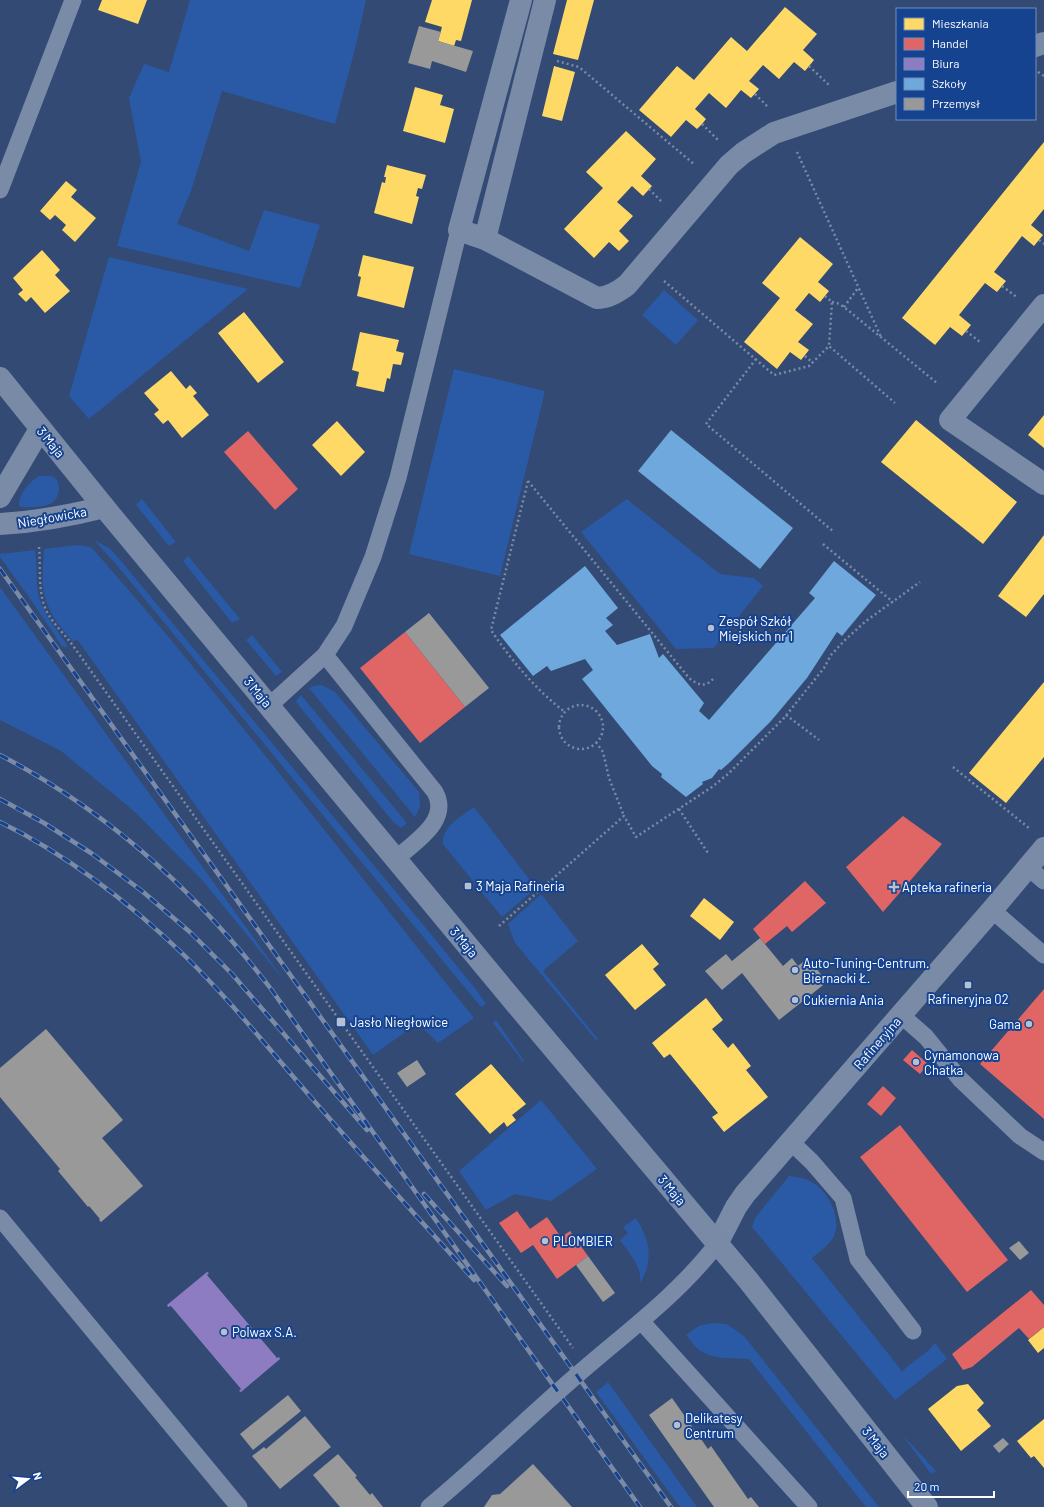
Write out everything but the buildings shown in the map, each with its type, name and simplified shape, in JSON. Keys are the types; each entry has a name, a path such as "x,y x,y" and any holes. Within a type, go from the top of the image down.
{"main road":[{"name":"3 Maja","path":"0,378 40,429 269,706 748,1280 924,1506"}],"street":[{"path":"521,0 459,230 485,239 597,298 604,298 620,290 626,285 728,165 762,140 774,133 896,92"},
{"path":"485,239 545,0"},
{"path":"1044,305 950,420 1044,484"},
{"path":"0,497 40,429"},
{"name":"Niegłowicka","path":"0,524 26,523 67,516 104,507"},
{"name":"Rafineryjna","path":"717,1244 736,1206 1028,867 1039,840"}],"lane":[{"path":"0,190 73,0"},
{"path":"269,706 325,655 344,626 373,557 387,516 413,421 459,230"},
{"path":"325,655 435,792 439,800 438,815 434,824 396,859"},
{"path":"1028,867 1044,881"},
{"path":"992,910 1044,955"},
{"path":"901,1015 926,1037 960,1079 1020,1136 1037,1149 1044,1152"},
{"path":"791,1142 812,1162 843,1198 858,1259 912,1331"},
{"path":"0,1218 239,1507"},
{"path":"429,1507 640,1321 701,1265 717,1244"},
{"path":"640,1321 809,1507"}],"path":[{"path":"531,56 579,66 698,168"},
{"path":"809,66 836,91"},
{"path":"702,124 723,145"},
{"path":"794,149 797,152 881,337"},
{"path":"649,189 666,206"},
{"path":"1039,240 1044,244"},
{"path":"644,264 774,375 809,366 829,346 832,302"},
{"path":"1002,286 1021,300"},
{"path":"844,307 858,288"},
{"path":"825,296 832,302 844,307 937,383"},
{"path":"829,346 895,403"},
{"path":"804,356 813,363"},
{"path":"756,359 706,424 834,532"},
{"path":"564,712 528,677 491,630 528,481 689,678 696,683 704,685 710,683 713,679"},
{"path":"823,544 893,602"},
{"path":"39,546 43,602 48,614 76,649 574,1350"},
{"path":"596,742 603,752 609,778 624,816 636,837 712,787 728,774 786,714 824,668 831,655 845,640 866,621 920,582"},
{"path":"578,705 592,708 597,712 603,725 602,732 596,742 588,748 581,749 573,748 566,744 559,731 559,723 564,712 578,705"},
{"path":"786,714 819,740"},
{"path":"953,767 1039,840"},
{"path":"679,809 708,853"},
{"path":"499,926 624,816"}],"shaded area":[{"path":"190,0 366,0 355,49 335,124 222,91 191,191 177,224 249,251 264,210 320,225 300,288 117,246 141,162 129,98 144,64 169,72"},
{"path":"109,257 248,289 89,419 69,396"},
{"path":"664,290 698,320 676,345 642,315"},
{"path":"454,369 545,391 500,576 409,554"},
{"path":"40,476 52,476 57,481 59,491 54,501 41,506 19,506 20,497 25,488"},
{"path":"142,499 176,542 169,546 136,505"},
{"path":"627,499 720,574 754,578 763,586 714,648 676,649 581,532"},
{"path":"94,540 109,548 116,555 425,927 486,1004 481,1007 115,563"},
{"path":"77,545 90,547 93,549 191,664 239,722 474,1018 438,1043 418,1023 373,1055 77,639 73,642 51,613 46,601 43,587 44,549"},
{"path":"35,550 39,597 47,616 68,646 65,647 62,646 0,557 0,554"},
{"path":"188,556 240,619 232,623 183,561"},
{"path":"0,587 287,984 203,881 135,812 61,751 0,720"},
{"path":"252,635 282,672 276,676 246,640"},
{"path":"322,685 335,692 419,792 420,807 415,817 309,688"},
{"path":"301,695 407,823 401,828 394,823 296,702"},
{"path":"474,807 536,888 502,917 443,844 445,832 453,822"},
{"path":"541,894 578,941 543,971 598,1039 596,1040 515,943 508,924"},
{"path":"496,1020 524,1061 523,1062 493,1023"},
{"path":"541,1100 597,1169 551,1201 515,1194 486,1210 459,1171"},
{"path":"789,1176 810,1181 817,1185 828,1197 835,1213 836,1229 830,1242 812,1258 902,1371 929,1350 935,1343 947,1359 895,1400 752,1227 755,1218"},
{"path":"636,1218 641,1226 647,1242 649,1258 640,1283 637,1265 620,1240 628,1233 623,1227"},
{"path":"712,1323 727,1324 744,1336 879,1507 866,1507 749,1359 725,1358 706,1354 697,1348 686,1335 699,1326"},
{"path":"608,1382 697,1507 680,1507 596,1392"},
{"path":"901,1433 936,1471 931,1474"}],"railway":[{"path":"0,569 671,1507"},
{"path":"0,755 40,777 78,802 149,857 181,887 243,953 271,989 640,1507"},
{"path":"0,799 44,823 91,853 142,891 191,933 232,974 367,1130"},
{"path":"0,822 26,835 98,882 143,917 185,956 236,1010 474,1280"},
{"path":"424,1194 507,1286"}],"place":[{"name":"Zespół Szkół Miejskich nr 1","path":"711,628"},
{"name":"3 Maja Rafineria","path":"468,886"},
{"name":"Apteka rafineria","path":"894,887"},
{"name":"Auto-Tuning-Centrum. Biernacki Ł.","path":"795,970"},
{"name":"Rafineryjna 02","path":"968,985"},
{"name":"Cukiernia Ania","path":"795,1000"},
{"name":"Jasło Niegłowice","path":"341,1022"},
{"name":"Gama","path":"1029,1024"},
{"name":"Cynamonowa Chatka","path":"916,1062"},
{"name":"PLOMBIER","path":"545,1241"},
{"name":"Polwax S.A.","path":"224,1332"},
{"name":"Delikatesy Centrum","path":"677,1425"}]}
